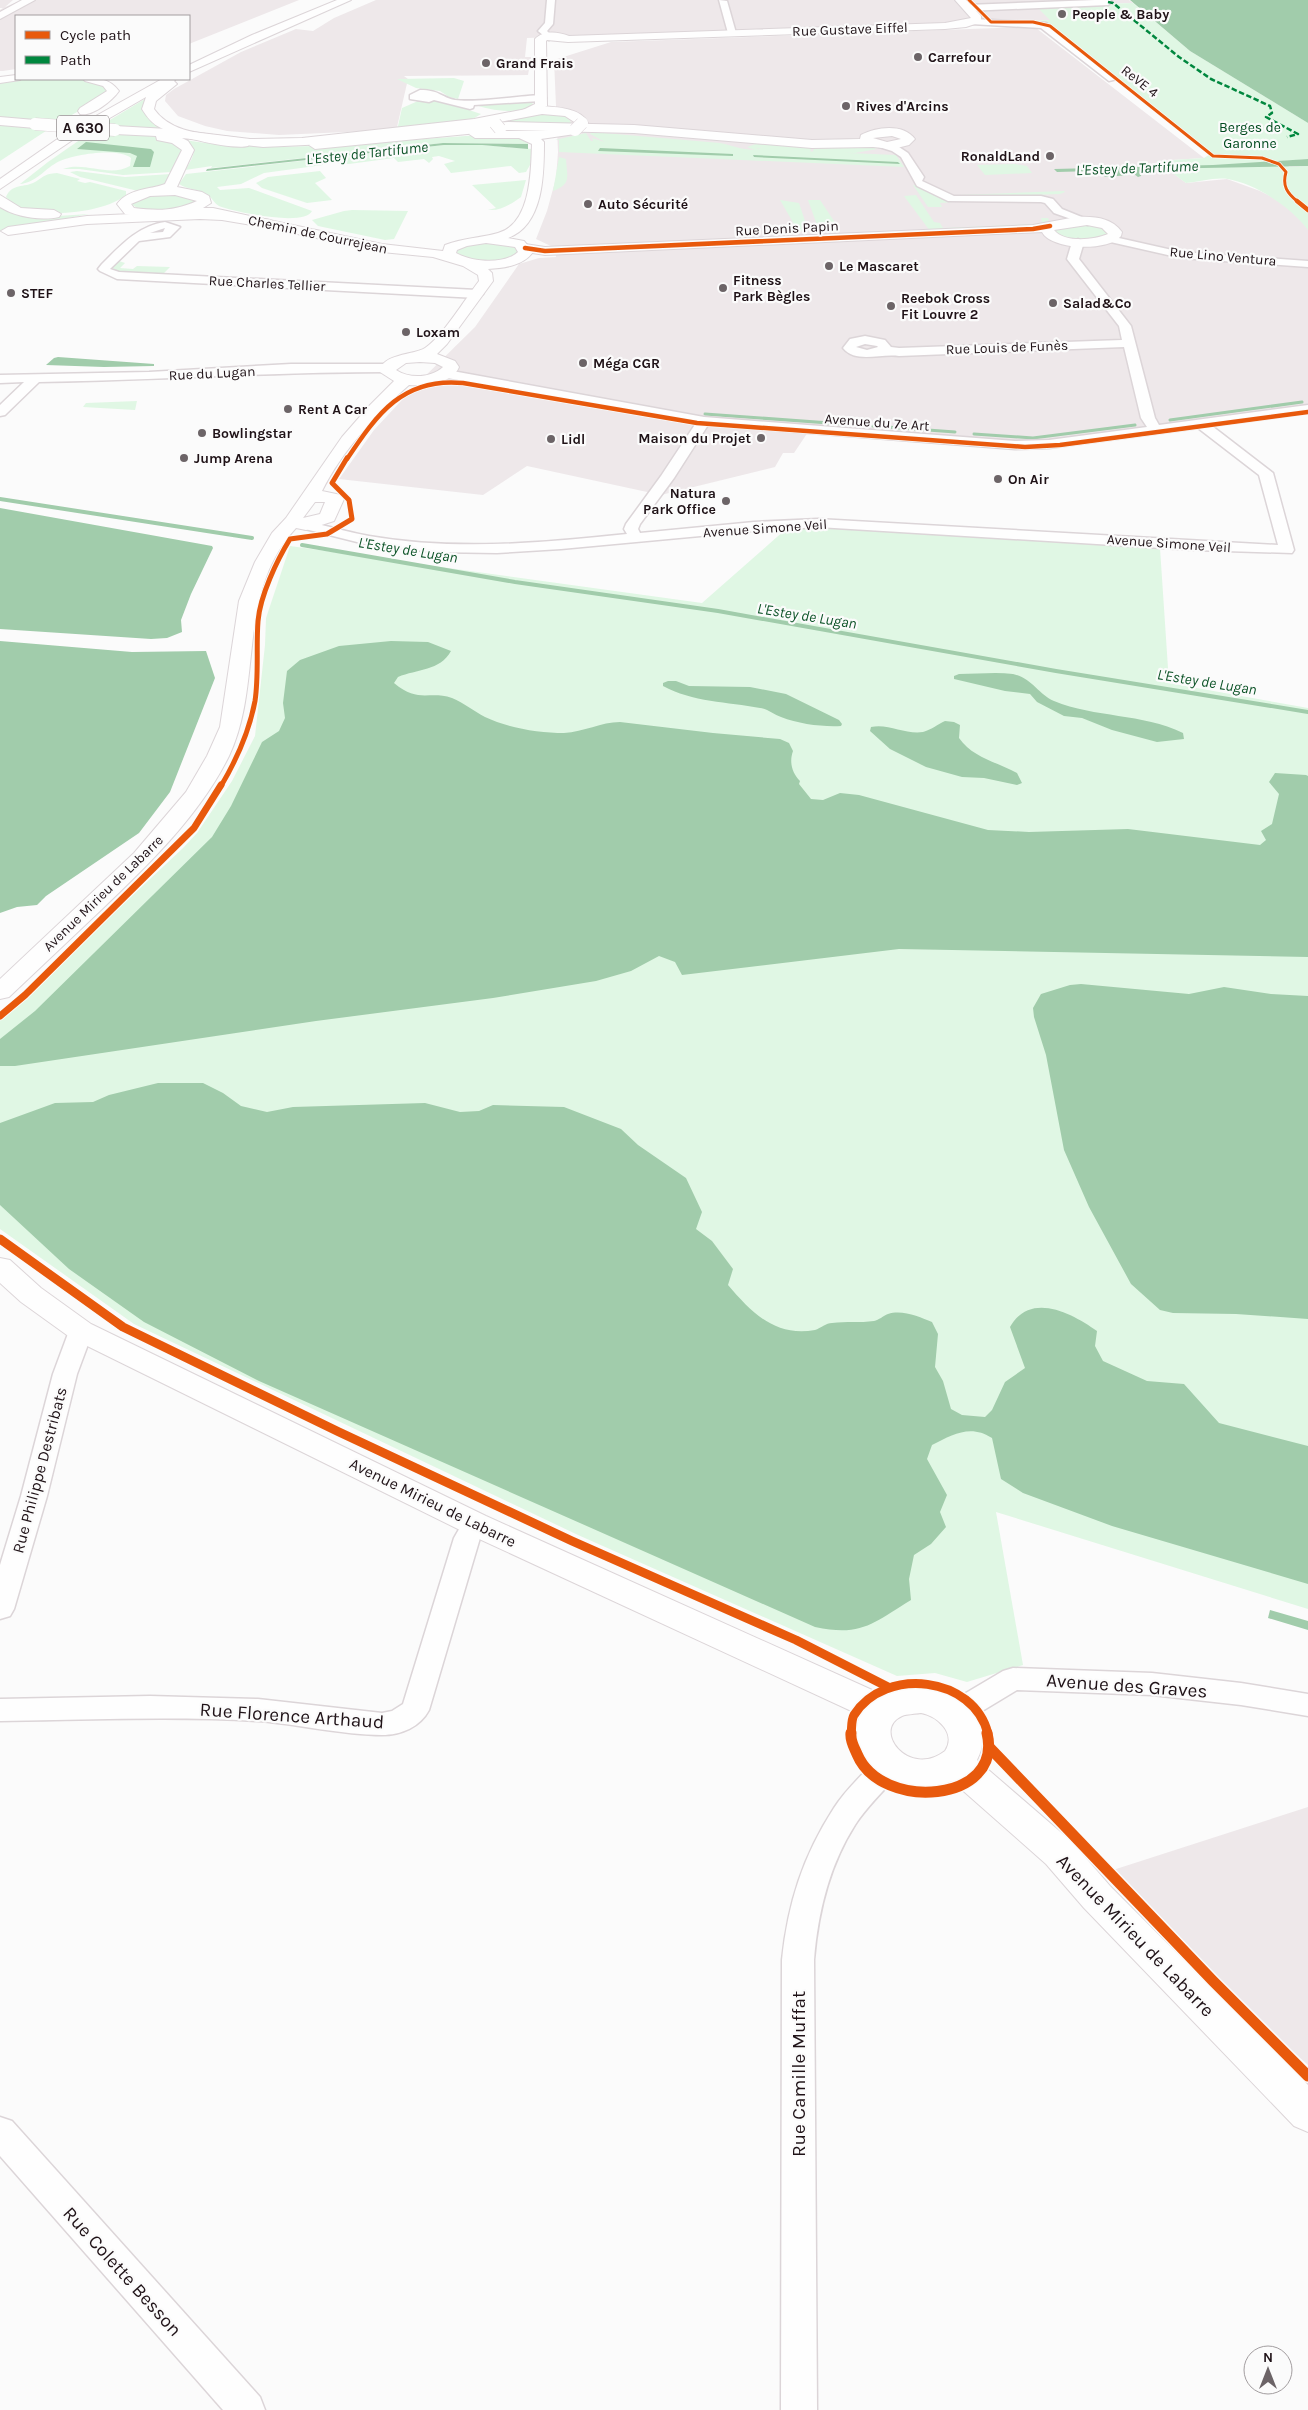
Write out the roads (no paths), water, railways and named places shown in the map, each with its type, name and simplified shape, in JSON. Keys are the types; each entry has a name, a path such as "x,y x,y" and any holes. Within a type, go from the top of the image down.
{"main road":[{"path":"0,16 30,0"},
{"path":"190,60 241,36 329,0"},
{"path":"190,69 256,37 346,0"},
{"path":"964,4 977,18 974,22"},
{"name":"Rue Gustave Eiffel","path":"549,37 564,37 568,45 732,33 945,26 974,22"},
{"path":"214,44 241,36"},
{"path":"190,73 256,37"},
{"path":"549,37 540,39 548,52 551,106 564,113 572,127"},
{"path":"415,130 501,121 540,108 542,81 539,67 548,52"},
{"path":"0,75 15,75"},
{"path":"0,80 15,75"},
{"path":"42,136 111,94 112,88 107,84 93,80"},
{"name":"A 630","path":"0,170 70,124 149,80"},
{"name":"A 630","path":"0,185 112,110 168,80"},
{"path":"180,80 151,99 148,109 152,117 165,125 183,132 244,142"},
{"path":"314,144 479,119 484,115 477,108"},
{"path":"112,110 107,118 12,183 0,198 6,206 14,209 62,215 93,212 142,194 159,191 170,187 174,183 188,150 186,145 156,136 115,130"},
{"path":"525,112 564,113"},
{"path":"0,121 244,142 314,144 470,128 529,126 607,127 774,141 811,142"},
{"path":"446,367 427,379 406,379 392,375 388,368 395,362 430,352 442,341 477,294 486,277 477,267 468,263 454,252 486,239 504,236 515,229 524,219 536,178 538,142 518,134 501,121"},
{"path":"152,133 237,145 314,144 458,135 518,134 572,127 665,125 811,142"},
{"path":"518,253 516,238 533,219 541,198 547,171 548,140 572,127 598,132 706,142 873,141 879,132 898,133 908,137 908,141 902,146"},
{"name":"Chemin de Courrejean","path":"159,191 193,193 204,199 204,203 215,210 390,246 454,252"},
{"path":"126,200 124,204 126,208 138,213"},
{"path":"4,232 94,214 138,213 160,215 184,212 204,203"},
{"name":"Chemin de Courrejean","path":"184,212 213,212 382,248 434,253 454,252"},
{"path":"4,232 87,220 200,215 222,216 270,224"},
{"path":"1088,222 1112,229 1114,236 1078,242 1054,225 1088,222"},
{"name":"Rue Denis Papin","path":"518,253 553,254 1034,234 1054,225"},
{"path":"486,239 518,253"},
{"path":"468,263 518,253"},
{"path":"446,367 442,353 486,295 501,266 518,253"},
{"path":"410,358 429,358 446,367"},
{"path":"311,497 315,484 352,433 378,404 406,379"},
{"path":"321,478 323,487 335,499 328,517"},
{"path":"299,523 306,500 311,497 331,496"},
{"name":"Avenue Mirieu de Labarre","path":"0,992 142,858 178,817 218,756 230,727 248,601 276,541 299,523 328,517"},
{"name":"Avenue Mirieu de Labarre","path":"0,1267 31,1294 81,1331 475,1524 882,1710"},
{"path":"921,1699 936,1702 954,1714 965,1730 967,1742 964,1753 956,1763 945,1770 932,1774 902,1771 879,1755 873,1744 872,1732 875,1720 882,1710 893,1703 921,1699"},
{"name":"Avenue Mirieu de Labarre","path":"956,1763 1059,1853 1097,1897 1308,2113"}],"street":[{"path":"549,37 542,31 549,24 551,0"},
{"path":"715,0 729,0"},
{"path":"723,0 732,33"},
{"path":"964,4 1108,2"},
{"name":"Rue Gustave Eiffel","path":"974,22 1043,25 1112,79"},
{"path":"436,98 477,108 501,121"},
{"path":"456,103 541,98"},
{"path":"902,146 920,182 947,198 1041,199 1049,201 1054,225"},
{"path":"912,164 919,167 925,175 938,180 950,195 982,199"},
{"path":"920,182 938,180"},
{"name":"Rue Charles Tellier","path":"138,238 104,269 116,275 477,294"},
{"name":"Rue Lino Ventura","path":"1110,238 1182,255 1308,264"},
{"path":"1078,242 1073,255 1075,263 1125,326 1148,418 1155,429"},
{"name":"Rue Louis de Funès","path":"884,350 899,352 1130,343"},
{"name":"Avenue du 7e Art","path":"446,367 704,421 1015,444 1049,444 1308,409"},
{"name":"Rue du Lugan","path":"0,379 150,376 291,368 388,368"},
{"path":"0,412 36,378"},
{"path":"633,532 631,529 633,524 704,421"},
{"name":"Avenue Simone Veil","path":"299,523 334,534 391,543 580,545 678,532 818,523 1107,536 1155,539 1194,546 1286,545 1266,474 1200,423"},
{"name":"Avenue Simone Veil","path":"328,517 338,524 354,530 483,545 633,532 678,532"},
{"name":"Rue Philippe Destribats","path":"0,1609 34,1496 65,1374 81,1331"},
{"name":"Rue Florence Arthaud","path":"0,1710 141,1707 258,1710 382,1724 400,1722 414,1710 467,1538 475,1524"},
{"name":"Avenue des Graves","path":"954,1714 1013,1679 1152,1684 1241,1694 1308,1705"},
{"name":"Rue Camille Muffat","path":"799,2410 798,1960 802,1920 820,1862 846,1815 890,1764"},
{"name":"Rue Colette Besson","path":"0,2132 247,2410"}],"water":[{"path":"1130,0 1308,0 1308,123 1190,51"},
{"path":"86,142 151,149 154,152 150,167 133,167 137,156 130,153 77,149"},
{"name":"L'Estey de Tartifume","path":"443,143 528,144 528,149 482,145 444,145 206,171 207,169"},
{"path":"600,148 733,154 733,156 598,151"},
{"path":"753,155 898,162 900,164 754,157"},
{"name":"L'Estey de Tartifume","path":"1308,159 1308,166 1147,169 1138,177 1134,174 1134,170 1125,170 1129,175 1106,177 1093,171 1057,172 1054,169 1213,165"},
{"path":"58,357 154,364 154,366 46,365"},
{"path":"0,508 212,546 213,548 181,620 182,632 167,638 151,639 0,629"},
{"path":"0,641 132,652 206,651 215,678 170,792 139,833 46,896 37,905 17,907 0,913"},
{"path":"391,641 428,642 451,651 446,658 434,666 405,674 398,677 394,683 417,695 437,695 452,698 485,717 504,724 534,731 564,733 620,722 780,739 789,743 793,751 791,763 793,771 800,781 799,784 811,799 823,800 840,793 859,795 988,830 1029,832 1128,829 1260,845 1266,840 1261,831 1272,824 1279,794 1269,782 1275,773 1306,775 1308,776 1308,957 899,949 682,975 675,962 659,956 631,971 596,981 493,998 316,1021 15,1066 0,1066 0,1039 35,1011 212,837 231,806 262,742 279,731 285,718 283,703 287,671 300,660 339,646"},
{"path":"993,673 1020,676 1054,701 1086,710 1151,722 1183,733 1184,739 1157,742 1112,730 1082,718 1064,716 1037,702 1030,694 1005,691 954,679 954,676 959,674"},
{"path":"676,681 689,686 750,687 786,694 839,720 842,724 841,726 834,726 803,723 778,716 763,709 710,701 686,695 663,686 663,683"},
{"path":"945,721 960,725 959,738 965,745 978,755 1017,773 1022,783 1017,785 984,778 962,777 926,767 890,749 870,731 871,727 877,726 910,732 923,732"},
{"path":"1081,984 1189,994 1224,987 1271,994 1308,996 1308,1319 1236,1314 1173,1313 1160,1310 1131,1284 1089,1207 1064,1150 1046,1055 1034,1017 1033,1008 1041,994 1070,985"},
{"path":"158,1083 203,1083 223,1093 241,1106 267,1112 293,1107 425,1103 460,1112 479,1111 493,1105 564,1107 621,1129 638,1145 686,1178 702,1212 696,1229 712,1241 733,1269 728,1285 746,1305 766,1321 788,1330 815,1330 830,1323 874,1321 888,1314 899,1312 911,1314 932,1322 938,1334 935,1367 943,1381 951,1409 962,1415 985,1417 992,1410 1005,1382 1025,1368 1010,1327 1018,1316 1029,1310 1040,1308 1064,1312 1097,1331 1095,1346 1103,1361 1147,1381 1184,1384 1219,1423 1308,1446 1308,1584 1112,1526 1023,1493 1001,1479 992,1438 969,1431 947,1437 932,1445 927,1459 947,1495 940,1512 946,1527 931,1544 914,1555 909,1579 911,1600 876,1621 856,1629 831,1630 815,1627 259,1381 144,1322 69,1269 0,1205 0,1123 55,1103 93,1102 109,1095"},
{"path":"1270,1610 1308,1621 1308,1630 1268,1618"}],"waterway":[{"path":"1170,420 1302,402"},
{"path":"705,414 857,425"},
{"path":"974,434 1033,438 1135,425"},
{"path":"873,426 955,432"},
{"name":"L'Estey de Lugan","path":"0,499 252,538"},
{"name":"L'Estey de Lugan","path":"302,545 515,582 718,611 1056,671 1308,712"}],"place":[{"name":"People & Baby","path":"1062,14"},
{"name":"Carrefour","path":"918,57"},
{"name":"Grand Frais","path":"486,63"},
{"name":"Rives d'Arcins","path":"846,106"},
{"name":"RonaldLand","path":"1050,156"},
{"name":"Auto Sécurité","path":"588,204"},
{"name":"Le Mascaret","path":"829,266"},
{"name":"Fitness Park Bègles","path":"723,288"},
{"name":"STEF","path":"11,293"},
{"name":"Salad&Co","path":"1053,303"},
{"name":"Reebok Cross Fit Louvre 2","path":"891,306"},
{"name":"Loxam","path":"406,332"},
{"name":"Méga CGR","path":"583,363"},
{"name":"Rent A Car","path":"288,409"},
{"name":"Bowlingstar","path":"202,433"},
{"name":"Maison du Projet","path":"761,438"},
{"name":"Lidl","path":"551,439"},
{"name":"Jump Arena","path":"184,458"},
{"name":"On Air","path":"998,479"},
{"name":"Natura Park Office","path":"726,501"}],"park label":[{"name":"Berges de Garonne","path":"1250,136"}]}
